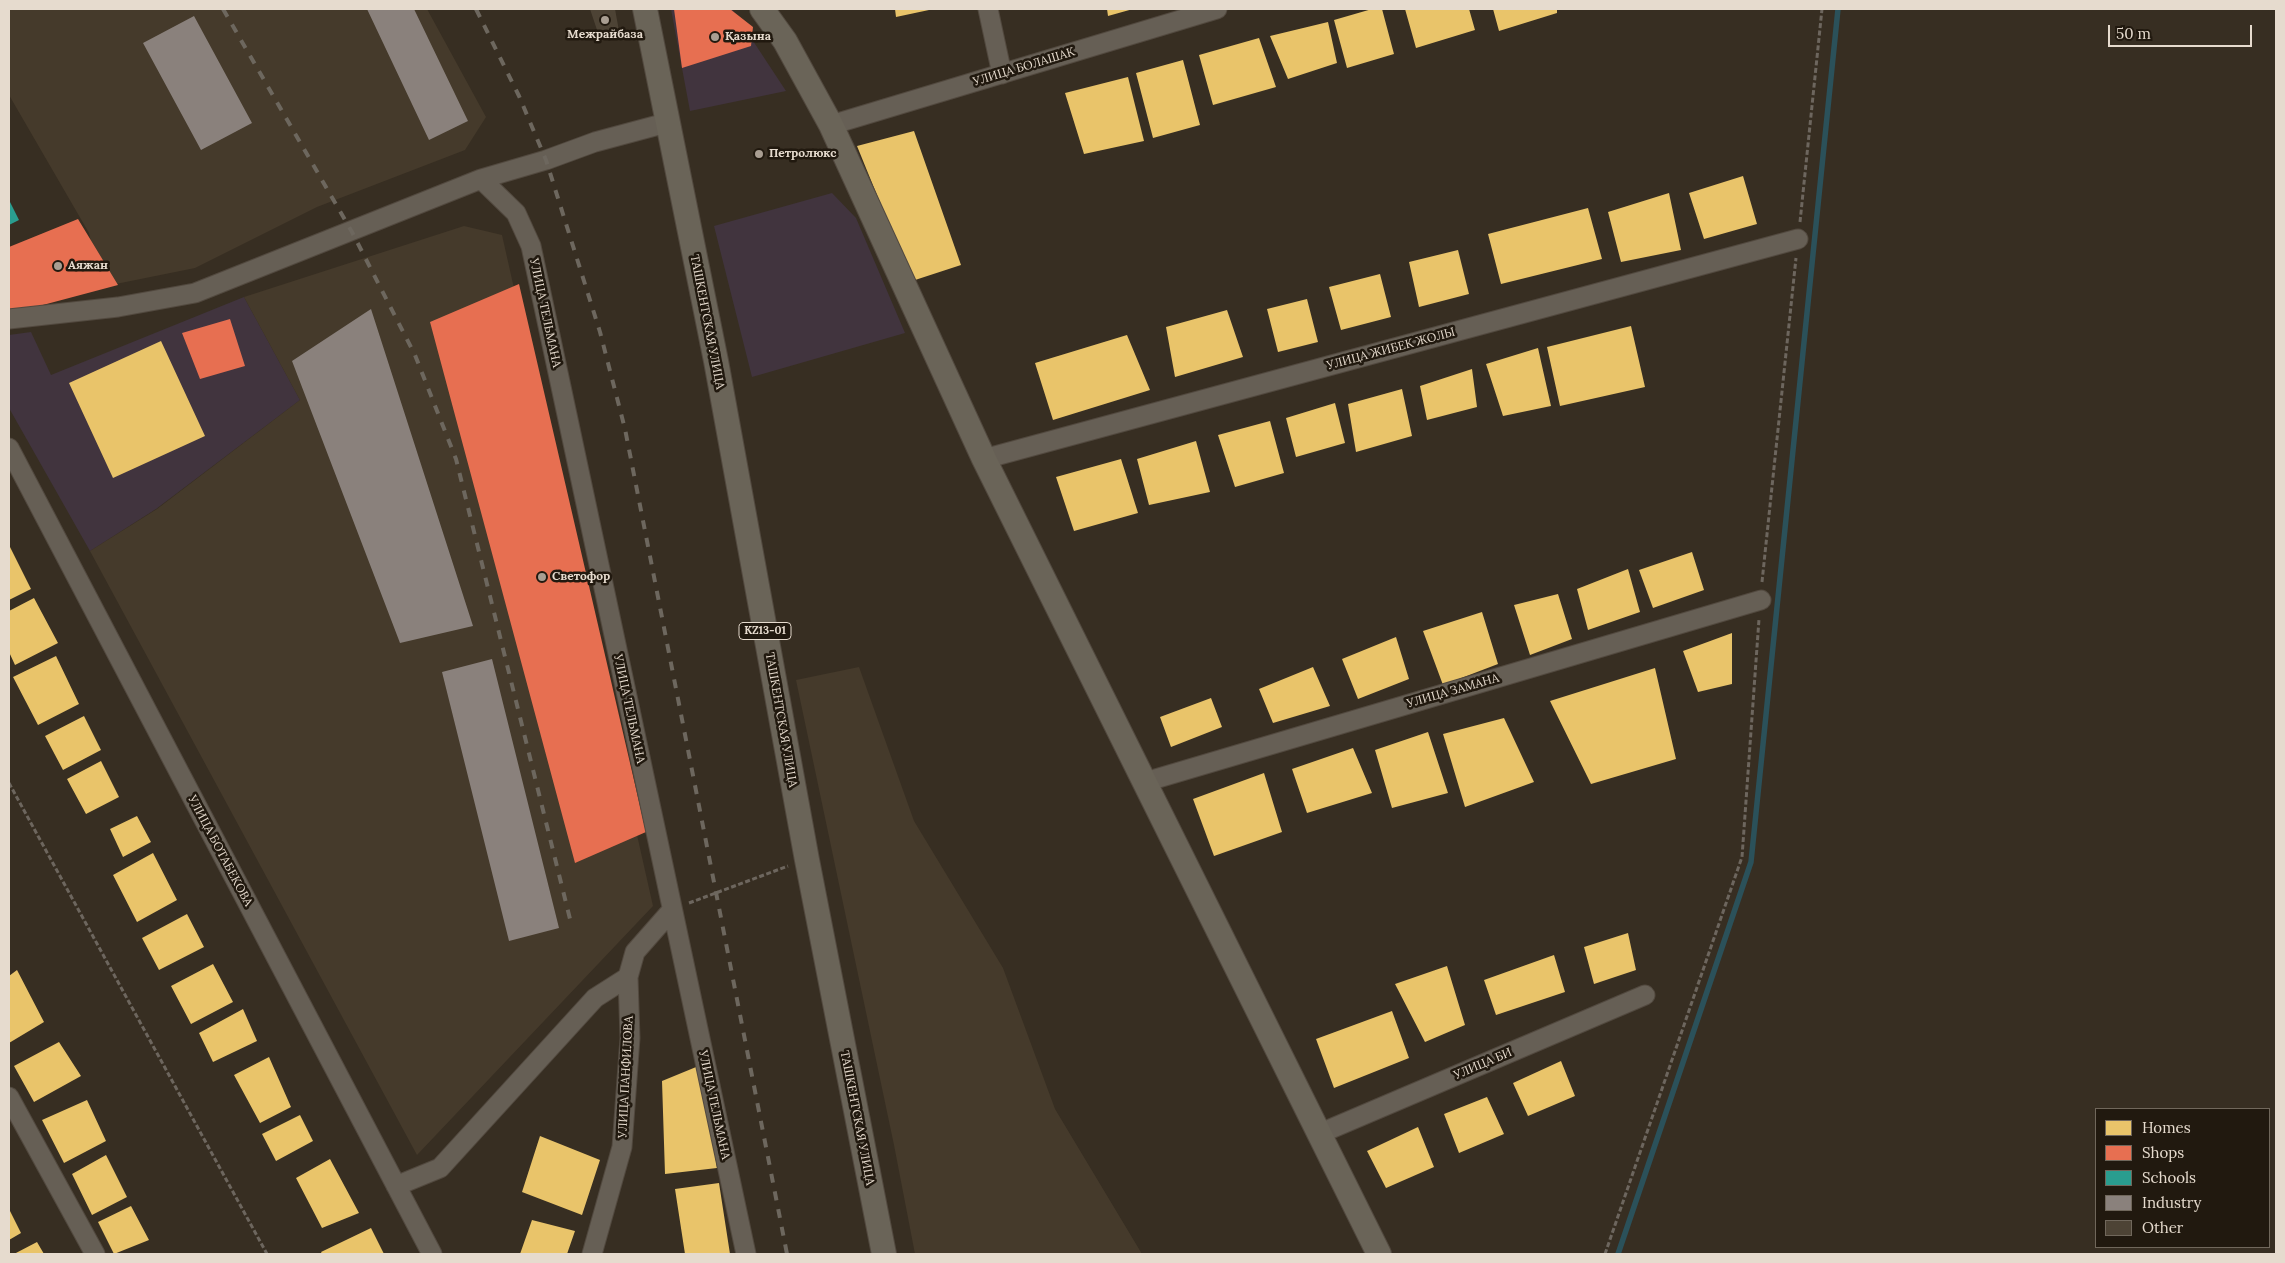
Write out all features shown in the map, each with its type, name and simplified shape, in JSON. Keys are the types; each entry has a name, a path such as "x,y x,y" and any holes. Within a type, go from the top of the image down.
{"main road":[{"name":"ТАШКЕНТСКАЯ УЛИЦА","path":"645,9 666,123 716,361 807,860 884,1254"},
{"path":"762,9 785,42 831,125 984,459 1321,1133 1379,1254"}],"street":[{"path":"988,9 1002,74"},
{"name":"УЛИЦА БОЛАШАК","path":"831,125 1217,9"},
{"path":"9,318 118,307 195,293 481,179 546,160 595,142 666,123"},
{"name":"УЛИЦА ТЕЛЬМАНА","path":"481,179 516,213 531,246 746,1254"},
{"name":"УЛИЦА ЖИБЕК ЖОЛЫ","path":"984,459 1798,239"},
{"name":"УЛИЦА БОТАБЕКОВА","path":"9,448 432,1254"},
{"name":"УЛИЦА ЗАМАНА","path":"1144,782 1761,600"},
{"name":"УЛИЦА ПАНФИЛОВА","path":"592,1254 622,1147 630,1038 628,977 635,952 672,910"},
{"path":"396,1186 440,1168 595,998 628,977"},
{"name":"УЛИЦА БИ","path":"1321,1133 1645,995"},
{"path":"9,1097 95,1254"}],"path":[{"path":"1605,1254 1742,857 1761,600 1822,9"},
{"path":"9,783 267,1254"},
{"path":"672,910 807,860"}],"shaded area":[{"path":"9,9 427,9 486,117 465,150 317,207 195,268 101,287 89,233 9,95"},
{"path":"671,9 732,9 786,91 690,111"},
{"path":"832,193 856,218 905,333 752,377 714,226"},
{"path":"464,226 502,235 653,906 417,1155 90,551 157,509 300,400 244,297"},
{"path":"244,297 300,400 156,509 90,551 9,408 9,335 31,332 51,375"},
{"path":"859,667 914,821 1003,968 1055,1109 1142,1254 915,1254 894,1145 796,680"}],"building: Homes":[{"path":"895,9 929,9 929,10 896,17"},
{"path":"1107,9 1133,9 1108,16"},
{"path":"1372,9 1382,9 1394,54 1347,68 1334,20"},
{"path":"1405,9 1469,9 1475,30 1416,48"},
{"path":"1493,9 1557,9 1557,13 1499,31"},
{"path":"1328,22 1337,63 1288,79 1270,36"},
{"path":"1259,38 1276,87 1213,105 1199,55"},
{"path":"1183,60 1200,125 1153,138 1136,73"},
{"path":"1128,77 1144,141 1084,154 1065,93"},
{"path":"914,131 961,265 912,281 857,146"},
{"path":"1743,176 1757,224 1704,239 1689,193"},
{"path":"1669,193 1681,250 1621,262 1608,212"},
{"path":"1588,208 1602,259 1501,284 1488,234"},
{"path":"1458,250 1469,294 1419,307 1409,262"},
{"path":"1380,274 1391,317 1341,330 1329,287"},
{"path":"1307,299 1318,342 1278,352 1267,309"},
{"path":"1227,310 1243,357 1175,377 1166,327"},
{"path":"1631,326 1645,387 1560,406 1547,347"},
{"path":"1127,335 1150,390 1053,420 1035,363"},
{"path":"161,341 205,436 113,478 69,383"},
{"path":"1538,348 1551,406 1503,416 1486,364"},
{"path":"1472,369 1477,407 1427,420 1420,386"},
{"path":"1402,389 1412,436 1356,452 1348,404"},
{"path":"1335,403 1345,443 1296,457 1286,418"},
{"path":"1270,421 1284,473 1235,487 1218,435"},
{"path":"1196,441 1210,492 1149,505 1137,459"},
{"path":"1121,459 1138,513 1074,531 1056,477"},
{"path":"9,545 31,589 9,600"},
{"path":"1692,552 1704,590 1653,608 1639,570"},
{"path":"1628,569 1640,612 1588,630 1577,589"},
{"path":"1558,594 1572,639 1530,655 1514,605"},
{"path":"34,598 58,643 15,665 9,652 9,611"},
{"path":"1482,612 1498,664 1443,685 1423,631"},
{"path":"1732,633 1732,684 1698,692 1683,651"},
{"path":"1396,637 1409,679 1358,699 1342,659"},
{"path":"56,656 79,704 38,725 13,677"},
{"path":"1313,667 1330,706 1273,723 1259,689"},
{"path":"1655,668 1676,759 1591,784 1550,701"},
{"path":"1211,698 1222,727 1171,747 1160,717"},
{"path":"84,716 101,750 63,770 45,736"},
{"path":"1504,718 1534,782 1465,807 1443,734"},
{"path":"1428,732 1448,793 1392,808 1375,750"},
{"path":"1353,748 1372,793 1307,813 1292,769"},
{"path":"101,761 119,797 86,814 67,779"},
{"path":"1264,773 1282,832 1214,856 1193,799"},
{"path":"137,816 151,842 123,857 110,829"},
{"path":"153,853 177,900 137,922 113,875"},
{"path":"187,914 204,947 159,970 142,938"},
{"path":"1628,933 1636,970 1594,984 1584,947"},
{"path":"1554,955 1565,992 1496,1015 1484,980"},
{"path":"213,964 233,1002 191,1024 171,986"},
{"path":"1447,966 1465,1025 1425,1042 1395,984"},
{"path":"17,970 44,1022 9,1043 9,976"},
{"path":"243,1009 257,1041 213,1062 199,1033"},
{"path":"1392,1011 1409,1058 1334,1088 1316,1039"},
{"path":"59,1042 81,1076 34,1102 14,1066"},
{"path":"269,1057 291,1107 260,1123 234,1075"},
{"path":"1561,1061 1575,1096 1528,1116 1513,1083"},
{"path":"701,1065 717,1168 665,1174 662,1081"},
{"path":"1487,1097 1504,1134 1459,1153 1444,1114"},
{"path":"87,1100 106,1141 64,1163 42,1120"},
{"path":"300,1115 313,1141 276,1161 262,1134"},
{"path":"1418,1127 1434,1167 1386,1188 1367,1151"},
{"path":"540,1136 600,1160 582,1215 522,1192"},
{"path":"106,1155 127,1197 92,1215 72,1174"},
{"path":"330,1159 359,1213 322,1228 296,1178"},
{"path":"719,1183 730,1254 685,1254 675,1189"},
{"path":"131,1206 149,1240 114,1254 98,1222"},
{"path":"9,1212 21,1233 9,1240"},
{"path":"532,1220 575,1231 567,1254 520,1254"},
{"path":"371,1228 384,1254 322,1254 321,1252"},
{"path":"37,1242 44,1254 14,1254"}],"building: Shops":[{"name":"Қазына","path":"674,9 730,9 753,27 751,46 682,68"},
{"name":"Аяжан","path":"78,219 118,285 9,314 9,247"},
{"name":"Светофор","path":"519,284 646,832 575,863 430,322"},
{"path":"230,319 245,366 200,379 182,333"}],"building: Schools":[{"path":"9,200 19,220 9,225"}],"building: Industry":[{"path":"367,9 414,9 468,121 429,140"},
{"path":"194,16 252,123 201,150 143,43"},
{"path":"371,309 473,626 400,643 292,361"},
{"path":"492,659 559,928 509,941 442,672"}],"building: Other":[{"name":"Межрайбаза","path":"590,9 615,9 619,31 600,39"}],"waterway":[{"path":"1618,1254 1751,862 1838,9"}],"railway":[{"path":"223,9 352,232 415,355 456,459 571,923"},
{"path":"476,9 519,96 546,160 600,332 625,429 787,1254"}],"place":[{"name":"Межрайбаза","path":"605,20"},
{"name":"Қазына","path":"715,37"},
{"name":"Петролюкс","path":"759,154"},
{"name":"Аяжан","path":"58,266"},
{"name":"Светофор","path":"542,577"}]}
